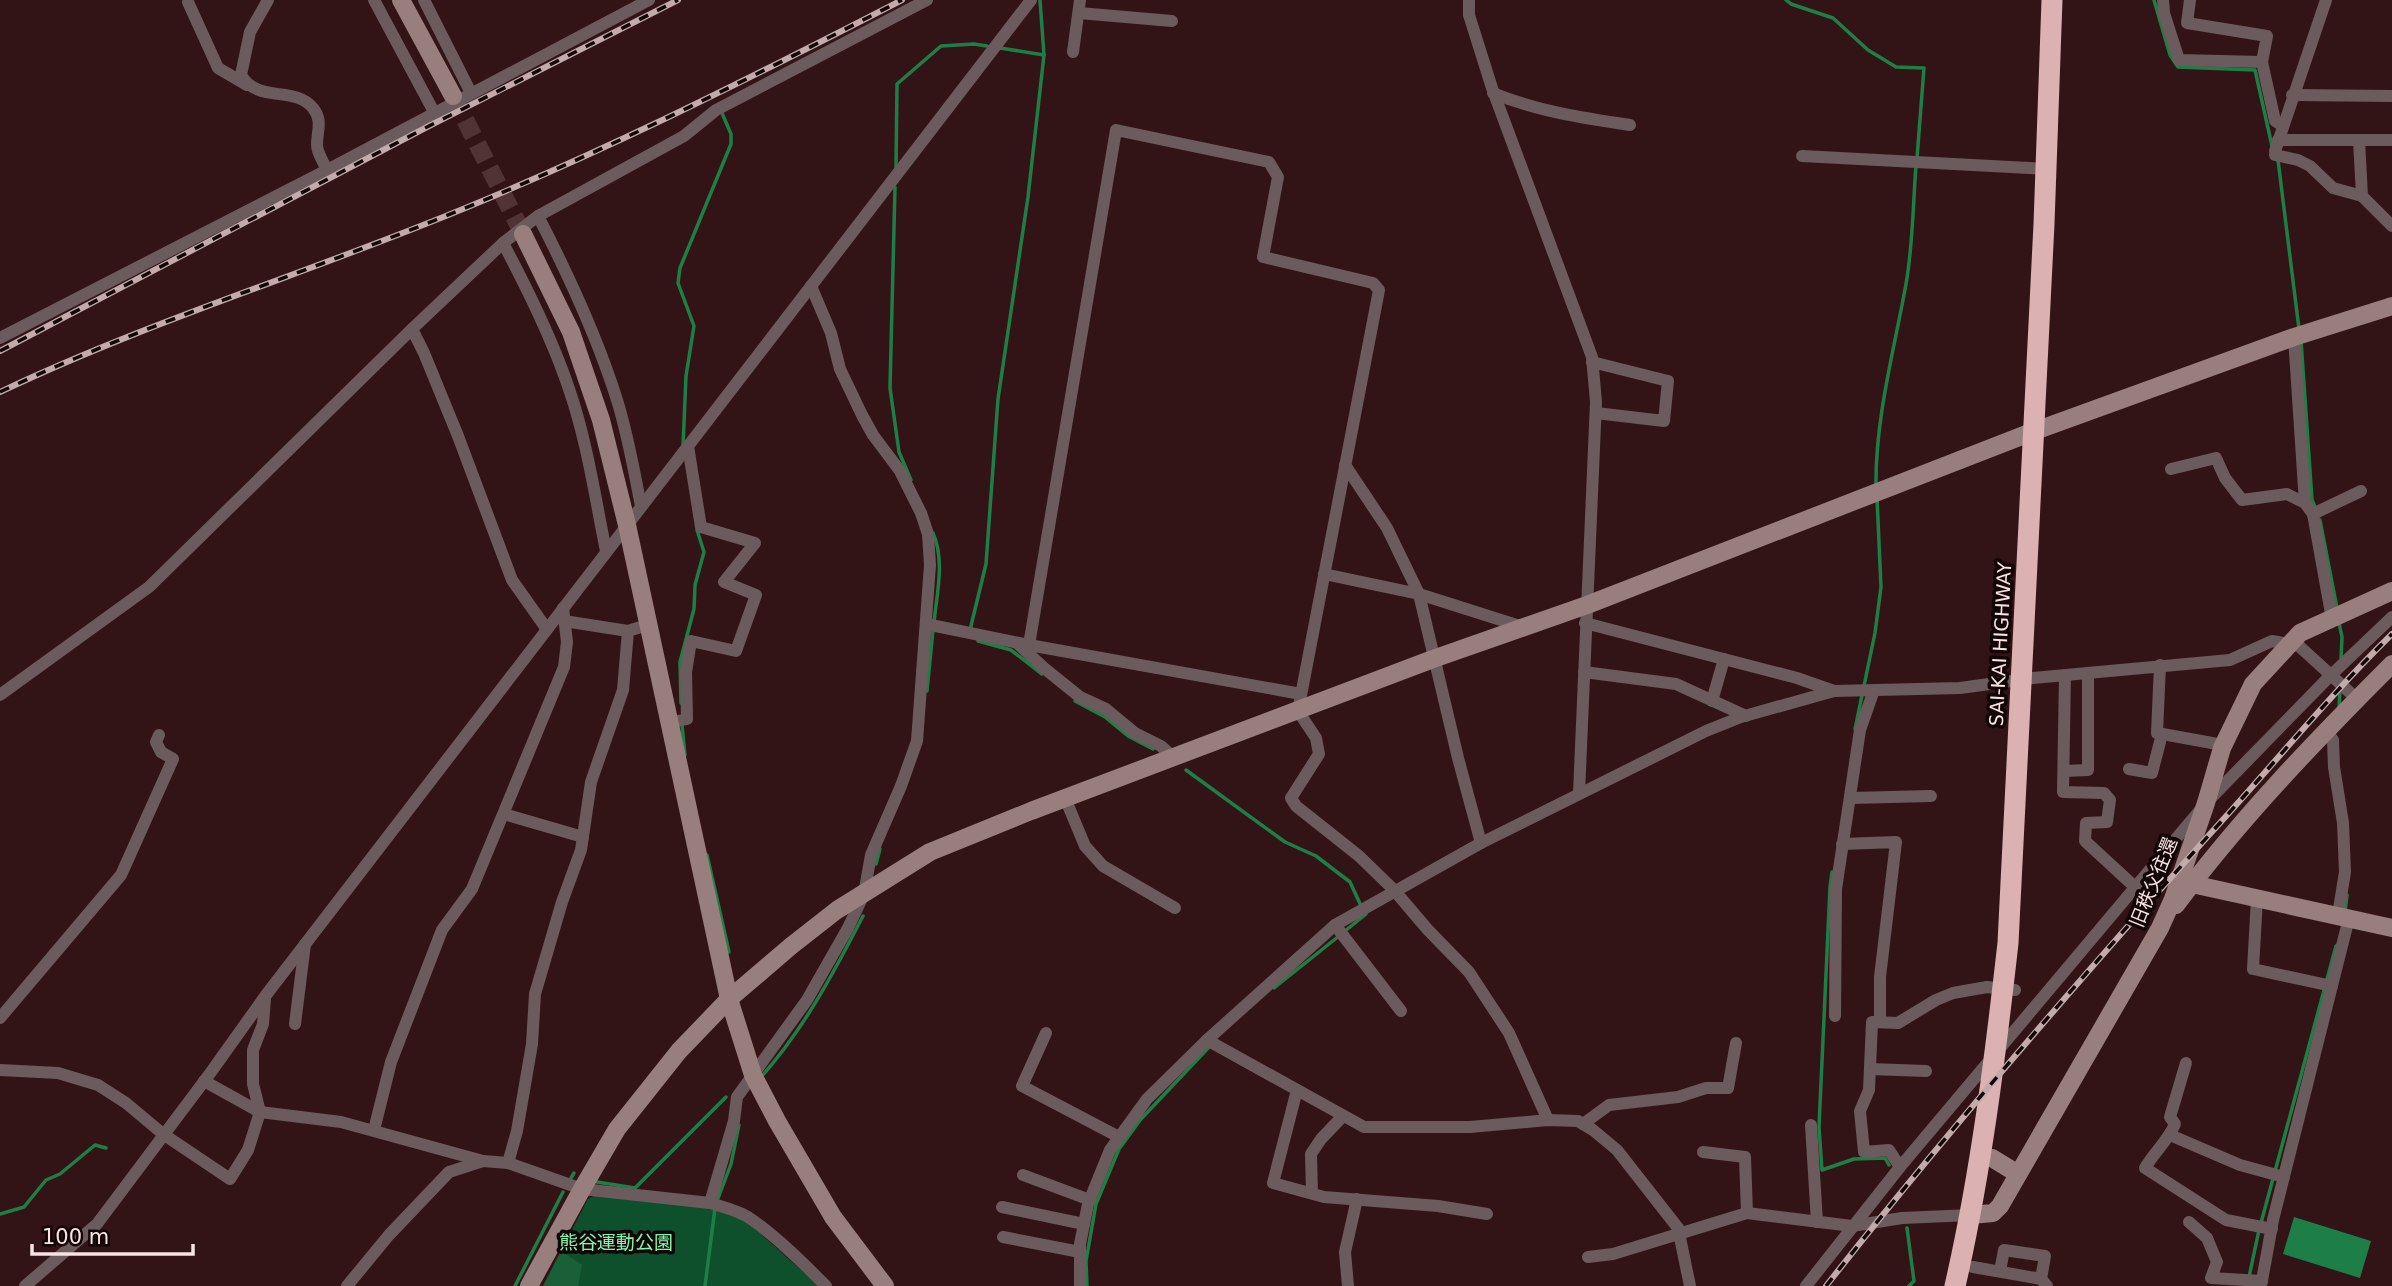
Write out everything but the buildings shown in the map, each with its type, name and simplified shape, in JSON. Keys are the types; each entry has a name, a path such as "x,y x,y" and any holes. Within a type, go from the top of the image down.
{"highway":[{"name":"SAI-KAI HIGHWAY","path":"1971,1276 1995,1053 2020,942 2027,679 2044,485 2038,429 2052,0"},
{"name":"SAI-KAI HIGHWAY","path":"2038,429 2064,0"},
{"name":"SAI-KAI HIGHWAY","path":"1955,1286 1978,1215 1992,1158 2010,1034 2009,989"}],"street":[{"path":"247,85 241,75 250,32 268,0"},
{"path":"374,0 434,113"},
{"path":"401,0 453,96"},
{"path":"424,0 471,93"},
{"path":"0,338 649,0"},
{"path":"0,695 149,587 412,328 503,243 538,216 684,136 716,110 927,0"},
{"path":"25,1286 97,1224 266,995 546,628 563,615 606,551 1031,0"},
{"path":"1469,0 1469,15 1493,93 1592,362 1596,413 1579,793"},
{"path":"2163,0 2164,13 2179,60 2262,62"},
{"path":"2190,0 2187,23 2267,36 2262,62 2275,121 2283,126"},
{"path":"2276,149 2326,0"},
{"path":"188,2 218,68 266,93 296,97 312,106 320,120 317,147 327,170"},
{"path":"1073,52 1079,7 1172,21"},
{"path":"1493,93 1519,104 1630,125"},
{"path":"2292,95 2392,96"},
{"path":"1023,644 1116,131 1269,162 1278,177 1263,257 1373,283 1379,290 1299,702 1316,738 1319,754 1291,798 1296,806 1359,856 1394,890 1469,972 1509,1033 1548,1120"},
{"path":"2276,149 2359,140 2392,140"},
{"path":"2359,140 2362,196"},
{"path":"2276,149 2310,166 2333,188 2362,196 2392,226"},
{"path":"1802,156 2046,169"},
{"path":"538,216 576,292 607,368 642,506"},
{"path":"523,234 571,332 588,379 626,525 648,625 677,721 729,999 756,1080 833,1217 885,1286"},
{"path":"503,243 536,305 569,388 582,435 606,551"},
{"path":"715,1204 737,1097 756,1080 807,1000 848,928 864,894 871,855 917,741 926,624 928,534 921,513 900,471 873,435 840,369 831,333 811,286"},
{"path":"529,1286 617,1129 679,1051 729,999 837,910 930,852 1174,758 1299,702 1523,627 1586,614 1876,491 2038,429 2294,337 2392,306"},
{"path":"412,328 453,424 512,580 546,628"},
{"path":"2294,337 2305,503"},
{"path":"1592,362 1668,381 1664,421 1596,413"},
{"path":"677,721 691,641 736,651 756,595 723,582 755,543 701,527 688,446"},
{"path":"2171,469 2216,458 2225,478 2242,500 2287,494 2305,503 2313,514 2332,619"},
{"path":"1345,466 1387,528 1419,594 1433,659 1481,842"},
{"path":"2313,514 2361,491"},
{"path":"1324,574 1419,594 1523,627"},
{"name":"旧秩父往還","path":"1978,1215 1993,1213 2000,1206 2160,928 2173,899 2223,745 2253,684 2300,633 2392,591"},
{"path":"1586,614 1834,691"},
{"path":"563,615 628,631 648,625"},
{"path":"374,1130 391,1062 442,930 472,889 564,667 568,642 563,615"},
{"path":"1806,1286 1899,1167 2206,803 2331,675 2392,617"},
{"path":"926,624 1299,702"},
{"path":"508,1163 517,1130 532,1044 535,994 562,902 581,850 591,782 623,690 628,631"},
{"path":"1080,1286 1080,1252 1090,1200 1110,1150 1119,1137 1147,1099 1336,927 1394,890 1481,842 1706,731 1746,716 1834,691 1960,688 2160,665 2230,660 2272,641 2299,646 2357,699"},
{"path":"1023,644 1044,668 1080,697 1106,709 1135,733 1161,746 1174,758"},
{"path":"1712,701 1724,659"},
{"path":"2160,928 2205,866 2326,732 2392,664"},
{"path":"2160,665 2157,733 2223,745"},
{"path":"1584,672 1676,684 1746,716"},
{"path":"2064,771 2088,769 2088,673"},
{"path":"2065,675 2063,792 2104,793 2110,800 2107,822 2086,823 2085,841 2135,887"},
{"path":"1835,1016 1836,889 1860,730 1872,690"},
{"path":"2189,1222 2207,1238 2217,1262 2211,1278 2262,1284 2284,1177 2332,986 2343,916 2343,823 2334,767 2333,740 2326,732"},
{"path":"2129,769 2152,773 2162,734"},
{"path":"0,1018 121,875 173,759 161,752 156,742 159,735"},
{"path":"1851,798 1931,796"},
{"path":"1065,798 1085,846 1103,866 1175,908"},
{"path":"504,814 583,836"},
{"path":"1843,844 1896,842 1880,977 1880,1021"},
{"path":"2192,884 2392,928"},
{"path":"2257,898 2253,968 2332,986"},
{"path":"1336,927 1401,1011"},
{"path":"295,1024 305,944"},
{"path":"1899,1167 1889,1150 1864,1152 1860,1111 1869,1090 1872,1022 1898,1023 1953,993 1986,987 2009,989"},
{"path":"0,1070 58,1073 98,1085 126,1103 163,1134 230,1179 248,1150 260,1112 254,1084 253,1050 263,1024 266,995"},
{"path":"1046,1034 1022,1086 1119,1137"},
{"path":"1212,1042 1364,1127 1470,1127 1548,1120 1578,1121 1593,1129 1617,1150 1678,1228 1690,1286"},
{"path":"1583,1124 1609,1105 1678,1097 1706,1088 1728,1088 1735,1043"},
{"path":"2186,1063 2171,1117 2175,1124 2145,1168 2226,1220 2272,1229"},
{"path":"1870,1069 1926,1071"},
{"path":"204,1082 260,1112 341,1122 483,1161 508,1163 582,1189 715,1204 750,1217 826,1286"},
{"path":"1297,1090 1273,1183 1312,1194 1438,1206 1488,1214"},
{"path":"1312,1194 1311,1154 1343,1116"},
{"path":"1811,1125 1817,1223"},
{"path":"2170,1135 2240,1166 2284,1177"},
{"path":"1703,1152 1745,1157 1747,1213"},
{"path":"1992,1158 2018,1174"},
{"path":"347,1286 389,1235 449,1172 483,1161"},
{"path":"1023,1175 1090,1200"},
{"path":"1348,1286 1345,1252 1357,1199"},
{"path":"1002,1207 1084,1224"},
{"path":"1588,1256 1613,1254 1747,1213 1852,1226 1902,1218 1978,1215"},
{"path":"1003,1237 1080,1252"},
{"path":"1971,1276 2000,1271 2044,1282 2045,1256 2004,1250 2000,1271"}],"green space":[{"name":"熊谷運動公園","path":"594,1196 713,1207 745,1220 819,1286 543,1286 588,1199"}],"shaded area":[{"path":"2294,1217 2371,1241 2360,1278 2283,1254"},
{"path":"561,1251 582,1265 578,1286 543,1286"}],"waterway":[{"path":"970,630 986,564 998,399 1028,197 1044,55 1040,0"},
{"path":"1786,0 1833,18 1868,50 1896,67 1924,68 1917,158"},
{"path":"2154,0 2170,55 2178,67 2255,70 2272,146"},
{"path":"896,167 897,84 941,46 987,46"},
{"path":"1000,48 1044,55"},
{"path":"683,446 686,376 694,326 678,283 680,268 731,144 731,134 722,113"},
{"path":"2278,160 2299,329"},
{"path":"1876,487 1882,411 1908,269 1916,165"},
{"path":"895,187 890,388 899,452 911,480"},
{"path":"2301,340 2312,500 2316,509"},
{"path":"1855,729 1875,633 1881,587 1877,498"},
{"path":"2320,520 2337,608"},
{"path":"681,703 680,662 694,609 695,585 704,552 697,530"},
{"path":"933,533 939,554 934,622"},
{"path":"2339,623 2342,637 2341,660"},
{"path":"927,691 933,630"},
{"path":"978,641 1011,650 1042,674"},
{"path":"2339,709 2340,689"},
{"path":"1075,701 1153,749"},
{"path":"682,725 685,755"},
{"path":"1186,770 1285,842 1316,856 1350,882 1362,908"},
{"path":"876,864 880,849"},
{"path":"707,855 729,952"},
{"path":"1832,872 1819,1127 1822,1170 1854,1159 1885,1158 1889,1165"},
{"path":"2345,912 2347,895"},
{"path":"1345,931 1366,914"},
{"path":"760,1078 804,1021 863,916"},
{"path":"1274,988 1339,936"},
{"path":"2261,1223 2336,946"},
{"path":"1087,1286 1086,1261 1096,1204 1119,1149 1141,1119 1211,1045"},
{"path":"597,1182 635,1188 726,1097"},
{"path":"717,1201 731,1164 739,1125"},
{"path":"0,1214 24,1207 46,1180 60,1174 95,1145 106,1148"},
{"path":"571,1178 574,1173"},
{"path":"515,1286 563,1192"},
{"path":"705,1286 715,1208"},
{"path":"1907,1228 1914,1281 1909,1286"},
{"path":"2249,1277 2259,1230"}],"tunnel":[{"path":"453,96 523,234"}],"railway":[{"path":"0,351 429,126 678,0"},
{"path":"0,392 104,346 370,246 545,174 725,90 902,0"},
{"path":"1826,1286 1923,1165 2073,988 2329,700 2392,634"}]}
